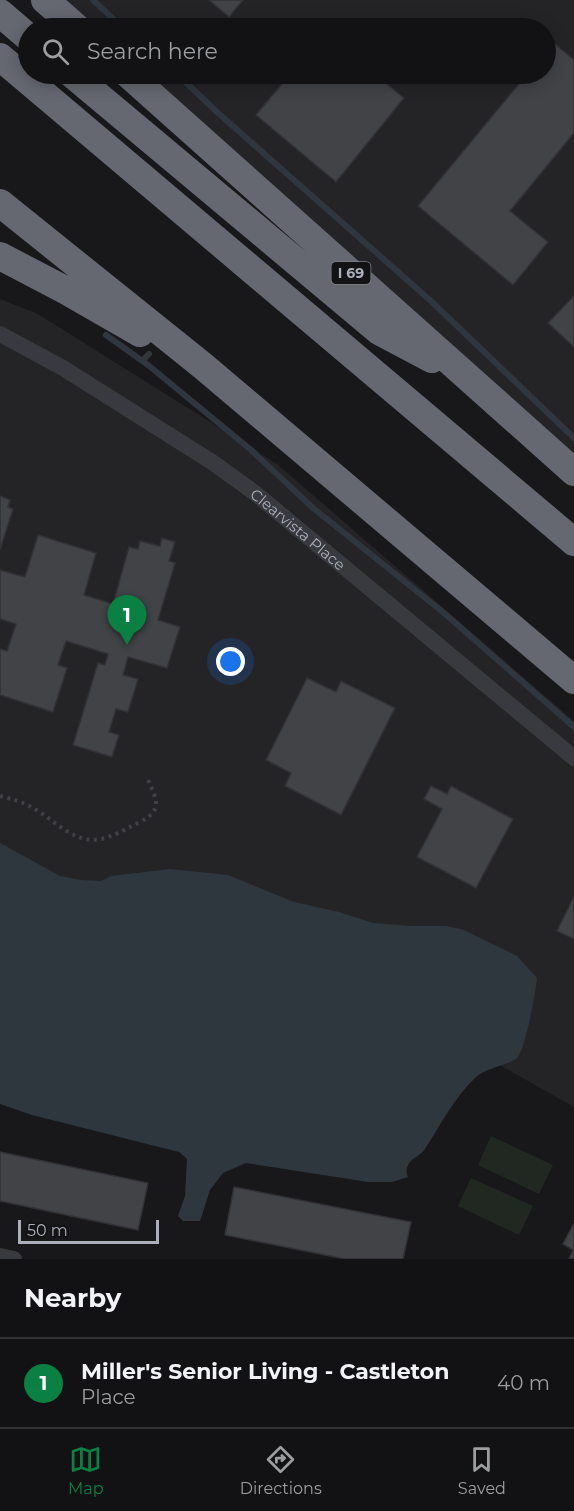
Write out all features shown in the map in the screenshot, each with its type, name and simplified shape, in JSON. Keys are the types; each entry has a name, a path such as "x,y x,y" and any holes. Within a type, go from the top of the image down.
{"highway":[{"path":"45,0 66,18"},
{"path":"0,13 18,28"},
{"path":"31,84 574,542"},
{"path":"84,84 379,331 471,380"},
{"name":"I 69","path":"139,84 574,472"},
{"path":"0,202 203,366 574,680"},
{"path":"0,255 142,335 203,366"}],"street":[{"name":"Clearvista Place","path":"0,334 82,381 212,462 255,493 574,758"},
{"path":"0,1256 14,1259"}],"path":[{"path":"0,796 32,807 70,834 85,840 99,840 115,835 146,819 155,810 157,800 148,780"}],"shaded area":[{"path":"45,0 574,0 574,459 141,84 556,84 556,18 66,18"},
{"path":"0,299 38,314 277,464 574,721 574,1107 332,970 130,923 0,851"},
{"path":"0,843 60,876 81,880 101,881 111,876 170,869 228,875 294,902 339,912 373,923 446,926 464,930 517,956 537,978 530,1020 520,1053 517,1058 480,1074 468,1085 425,1149 408,1164 408,1177 392,1182 368,1182 246,1163 223,1173 210,1190 200,1221 183,1221 178,1216 185,1196 187,1159 179,1152 32,1115 0,1104"},
{"path":"491,1136 553,1165 539,1194 478,1165"},
{"path":"471,1178 533,1206 519,1235 458,1206"}],"building":[{"path":"209,0 243,0 229,17"},
{"path":"556,45 574,60 574,133 510,211 548,242 513,285 418,206 519,84 556,84"},
{"path":"282,84 387,84 404,98 336,182 256,115"},
{"path":"574,296 574,347 548,323"},
{"path":"0,496 10,500 8,507 13,509 0,550"},
{"path":"38,535 96,553 84,595 113,604 129,547 138,549 140,541 160,546 162,538 175,542 169,561 175,563 158,620 180,627 167,668 128,657 123,675 138,679 128,712 116,709 109,732 119,735 112,757 73,745 98,663 105,665 108,654 66,641 58,665 67,668 53,712 0,695 0,649 7,651 16,624 0,619 0,570 25,577"},
{"path":"307,678 336,692 341,681 395,708 341,815 285,786 291,773 266,760"},
{"path":"431,786 447,794 451,786 513,819 476,888 417,857 442,809 424,799"},
{"path":"574,896 574,939 557,931"},
{"path":"0,1152 148,1183 138,1230 0,1201"},
{"path":"234,1187 411,1222 403,1259 345,1259 225,1235"},
{"path":"574,1223 574,1259 569,1259 573,1250 563,1244"}],"waterway":[{"path":"93,0 112,18"},
{"path":"188,84 431,301 574,438"},
{"path":"106,335 148,365 250,449 313,508 444,613 574,727"},
{"path":"142,361 149,354"}],"place":[{"name":"Miller's Senior Living - Castleton","path":"127,645"}]}
